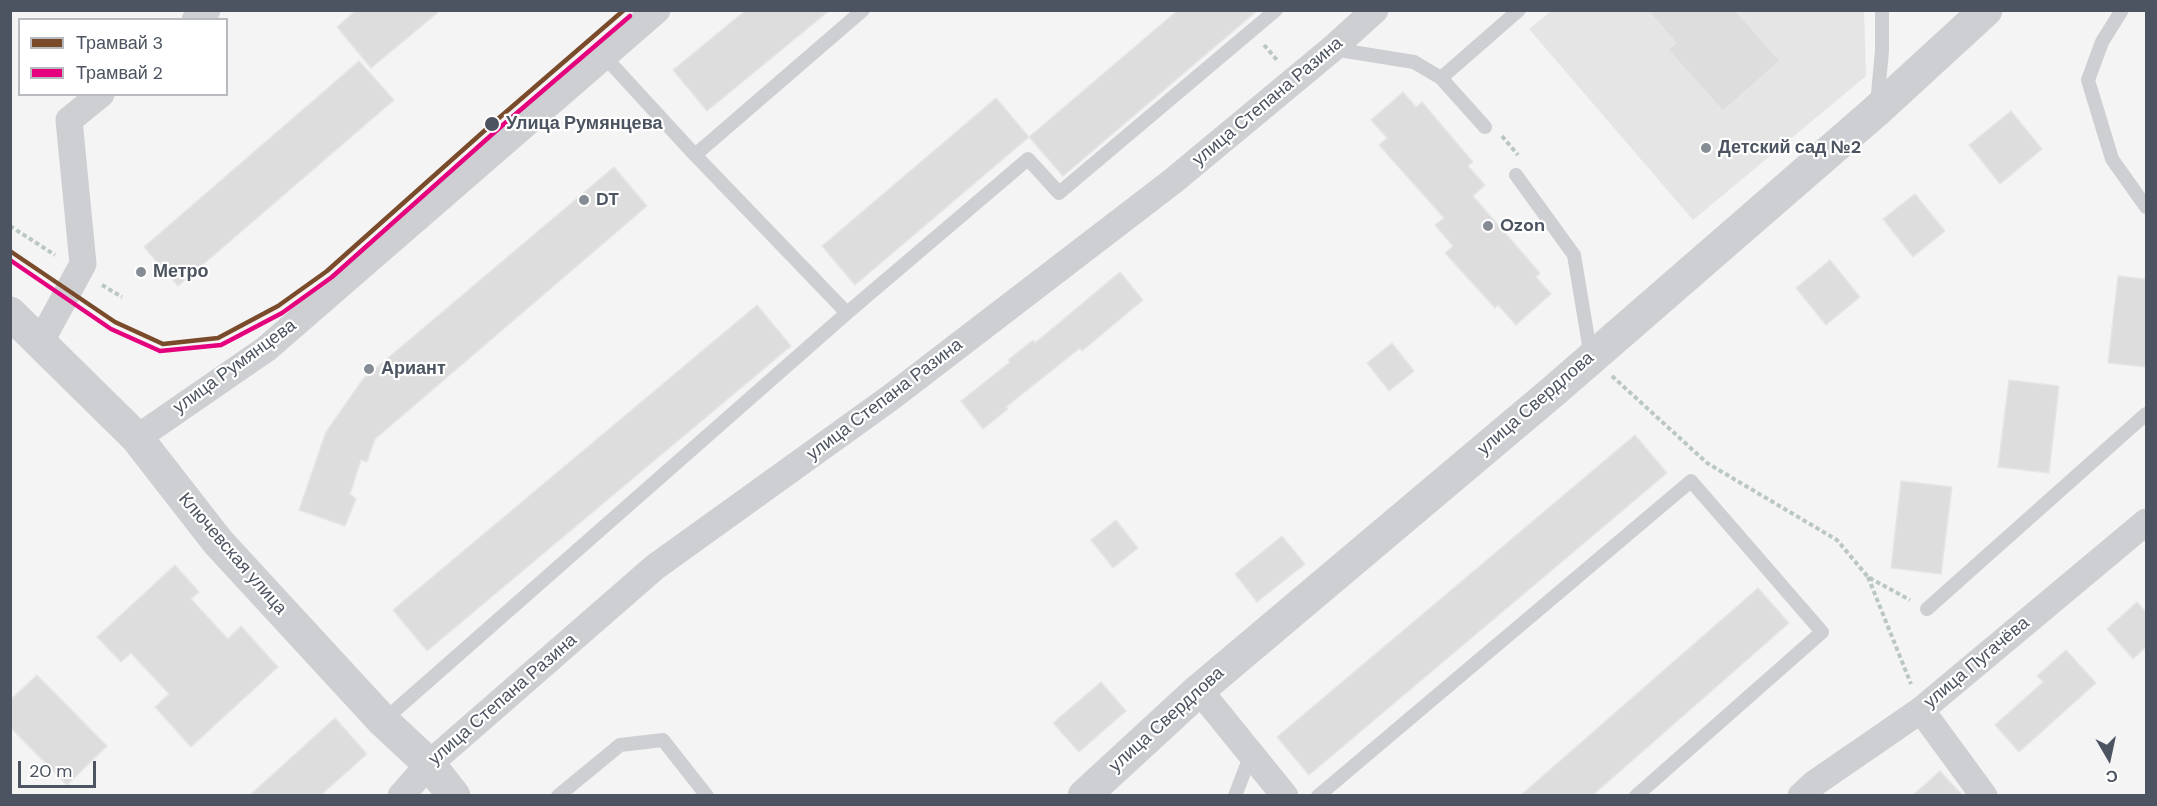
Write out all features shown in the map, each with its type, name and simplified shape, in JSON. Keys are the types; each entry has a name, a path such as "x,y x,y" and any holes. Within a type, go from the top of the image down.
{"street":[{"name":"улица Румянцева","path":"136,438 266,349 657,10"},
{"name":"улица Степана Разина","path":"401,795 429,764 655,567 890,398 1173,181 1332,49 1375,10"},
{"name":"улица Свердлова","path":"1083,795 1199,690 1592,357 1876,111 1986,10"},
{"path":"40,341 83,264 69,120 99,96"},
{"name":"Ключевская улица","path":"10,313 136,438 218,542 383,721 429,764 454,795"},
{"name":"улица Пугачёва","path":"1801,795 1921,710 2146,522"},
{"path":"1199,690 1285,795"},
{"path":"1921,710 1984,795"}],"lane":[{"path":"695,155 863,10"},
{"path":"383,721 847,313 1028,159 1059,193 1276,10"},
{"path":"1441,78 1519,10"},
{"path":"1876,111 1881,51 1881,10"},
{"path":"2122,10 2102,42 2088,80 2112,159 2146,207"},
{"path":"1332,49 1414,63 1441,78 1485,127"},
{"path":"604,56 695,155 847,313"},
{"path":"1516,175 1574,255 1592,357"},
{"path":"1927,609 2146,414"},
{"path":"1318,795 1691,481 1822,632 1636,795"},
{"path":"558,795 620,745 663,740 707,795"},
{"path":"1235,795 1251,754"}],"path":[{"path":"1252,31 1294,81"},
{"path":"1504,137 1522,160"},
{"path":"1592,357 1707,463 1838,540 1868,577 1921,710"},
{"path":"1868,577 1927,609"}],"shaded area":[{"name":"Детский сад №2","path":"1551,11 1864,11 1866,76 1693,220 1529,29"}],"building":[{"path":"356,10 441,10 371,68 337,27"},
{"path":"746,10 830,10 707,111 673,70"},
{"path":"1178,10 1258,10 1063,176 1029,137"},
{"path":"1647,10 1735,10 1780,61 1723,111 1668,50 1676,43"},
{"path":"359,61 394,100 178,286 144,247"},
{"path":"1403,92 1416,107 1422,102 1473,162 1468,166 1485,185 1473,196 1540,273 1536,277 1551,294 1516,325 1498,305 1495,308 1445,253 1453,246 1435,225 1444,218 1379,145 1387,138 1371,120"},
{"path":"996,98 1029,137 855,285 822,246"},
{"path":"2011,111 2042,149 2000,184 1969,145"},
{"path":"614,167 647,206 375,439 367,462 361,460 350,494 356,499 345,526 299,510 326,432 363,379"},
{"path":"1915,194 1945,231 1913,257 1883,219"},
{"path":"1830,260 1860,297 1826,325 1796,288"},
{"path":"1120,272 1143,300 1082,351 1080,348 1006,407 1008,409 983,429 961,401 1010,362 1008,360 1033,340 1035,343"},
{"path":"2118,276 2146,279 2146,367 2108,363"},
{"path":"757,305 791,346 427,651 393,610"},
{"path":"1392,343 1414,371 1389,391 1367,363"},
{"path":"2009,380 2059,386 2049,473 1998,467"},
{"path":"1635,435 1667,473 1309,775 1277,737"},
{"path":"1901,481 1952,487 1941,574 1891,568"},
{"path":"1116,520 1138,548 1113,568 1091,540"},
{"path":"1282,536 1305,564 1257,602 1235,574"},
{"path":"175,565 199,592 191,599 228,639 241,626 278,667 191,747 155,707 169,694 131,653 121,662 97,637"},
{"path":"1758,588 1789,623 1593,795 1521,795"},
{"path":"2137,602 2146,612 2146,647 2133,659 2107,629"},
{"path":"2066,650 2096,683 2019,752 1995,725 2043,682 2037,676"},
{"path":"37,675 107,746 67,785 10,727 10,700"},
{"path":"1101,682 1126,711 1079,752 1053,723"},
{"path":"335,718 367,754 321,795 250,795"},
{"path":"1940,771 1962,795 1913,795"}],"tram line":[{"name":"3","path":"10,251 115,322 163,344 218,338 278,306 327,271 624,10"},
{"name":"2","path":"10,260 111,329 160,351 221,345 282,313 332,277 497,130 630,16"}],"place":[{"name":"Улица Румянцева","path":"492,124"},
{"name":"Детский сад №2","path":"1706,148"},
{"name":"DT","path":"584,200"},
{"name":"Ozon","path":"1488,226"},
{"name":"Метро","path":"141,272"},
{"name":"Ариант","path":"369,369"}]}
